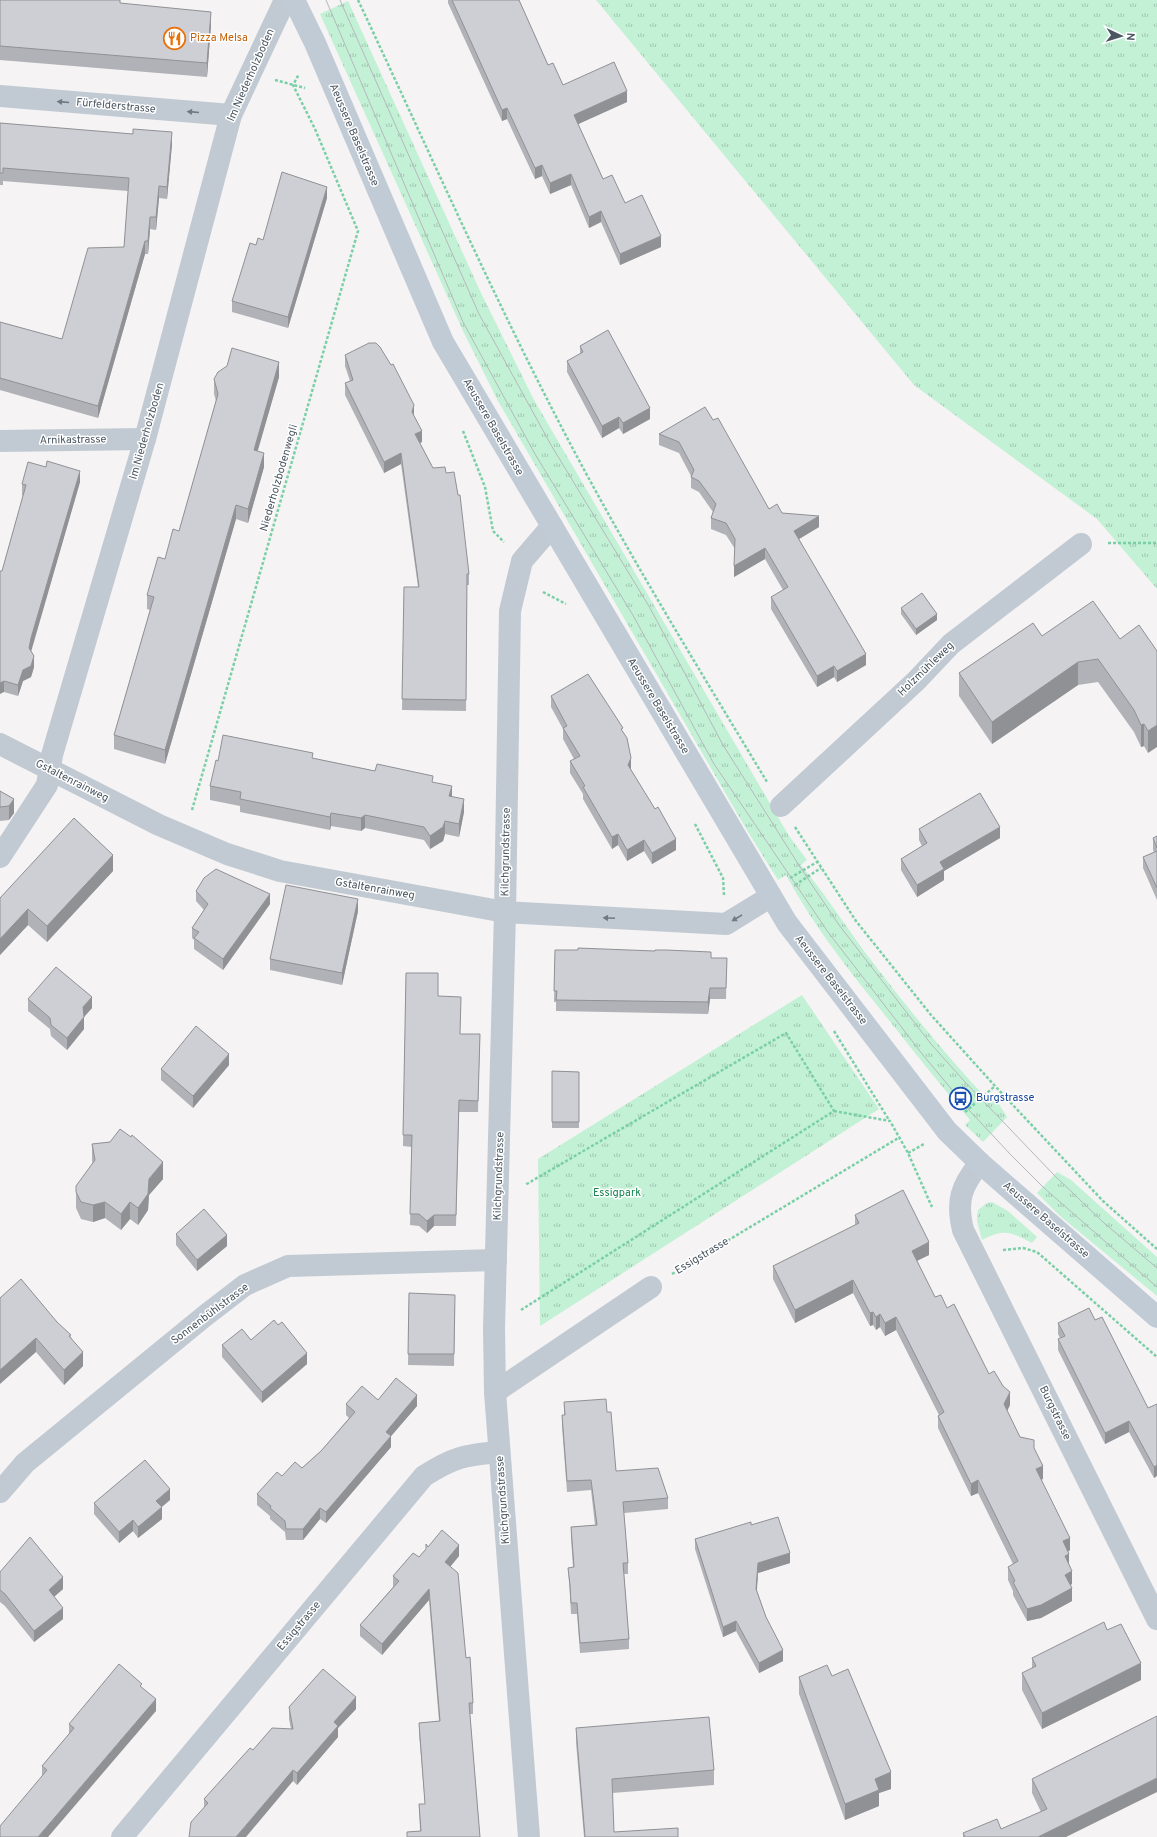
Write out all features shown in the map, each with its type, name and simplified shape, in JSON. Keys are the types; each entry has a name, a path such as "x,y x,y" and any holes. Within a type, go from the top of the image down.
{"main road":[{"name":"Aeussere Baselstrasse","path":"294,0 315,44 443,342 770,897 787,923 946,1131 980,1163 1157,1317"}],"street":[{"name":"Im Niederholzboden","path":"0,857 47,785 52,755 145,439 232,115 285,0"},
{"name":"Fürfelderstrasse","path":"0,96 232,115"},
{"name":"Arnikastrasse","path":"0,441 145,439"},
{"name":"Kilchgrundstrasse","path":"528,1837 499,1452 495,1392 494,1328 505,912 510,611 522,561 552,526"},
{"name":"Holzmühleweg","path":"781,806 916,681 951,644 1081,544"},
{"name":"Gstaltenrainweg","path":"0,744 159,825 227,854 280,871 505,912 726,924 770,897"},
{"name":"Burgstrasse","path":"980,1163 968,1177 961,1194 959,1212 963,1230 1157,1620"},
{"name":"Sonnenbühlstrasse","path":"0,1492 25,1463 206,1315 245,1285 288,1266 496,1260"},
{"path":"495,1392 651,1287"},
{"name":"Essigstrasse","path":"122,1837 424,1476 444,1464 465,1455 499,1452"}],"path":[{"path":"358,0 515,334 581,465 672,624 781,806 856,921 931,1015 995,1086 1103,1201 1157,1249"},
{"name":"Niederholzbodenwegli","path":"185,836 358,231 315,129"},
{"path":"1081,544 1157,543"},
{"path":"498,1201 786,1033 834,1111"},
{"path":"961,1115 995,1086"},
{"path":"494,1328 834,1111 890,1121 908,1153"},
{"name":"Essigstrasse","path":"651,1287 900,1137"},
{"path":"976,1255 1023,1248 1037,1252 1157,1357"}],"green space":[{"path":"596,0 1157,0 1157,589 1097,519 914,385"},
{"path":"348,1 481,293 534,400 789,836 807,860 801,865 827,898 896,993 958,1067 990,1102 995,1098 1007,1117 983,1142 965,1125 970,1120 860,984 834,949 809,913 786,875 778,880 748,832 498,401 464,333 320,14"},
{"name":"Essigpark","path":"802,995 879,1109 540,1326 538,1159"},
{"path":"1057,1172 1071,1180 1157,1257 1157,1296 1060,1216 1037,1193"},
{"path":"992,1202 1008,1211 1037,1237 1032,1243 1013,1234 1007,1233 996,1234 982,1240 977,1221 978,1210 987,1203"}],"building":[{"path":"0,0 120,0 120,3 211,12 207,63 0,46"},
{"path":"452,0 519,0 548,65 553,63 563,85 614,62 627,91 574,115 603,179 612,175 625,203 642,195 661,236 620,254 601,211 589,217 571,174 550,183 542,165 535,168 507,108 502,110"},
{"path":"0,123 133,134 133,129 172,132 167,187 159,186 156,217 150,217 148,241 145,241 98,406 0,378 0,322 62,339 88,248 124,247 129,178 3,168 3,173 0,173"},
{"path":"282,172 327,187 288,317 232,301 250,243 256,245 258,238 263,240"},
{"path":"608,330 650,408 623,423 619,417 602,426 567,361 583,352 580,346"},
{"path":"369,343 376,343 391,365 393,364 414,405 412,412 422,431 415,434 433,468 445,467 446,473 454,472 458,495 460,495 469,574 467,574 466,700 402,699 404,587 419,587 401,453 384,462 345,383 353,380 345,355"},
{"path":"232,348 279,362 254,450 264,453 248,509 236,505 165,750 114,735 154,597 147,595 158,557 165,559 173,529 179,531 218,394 214,379 218,372 227,366"},
{"path":"705,407 713,420 718,418 769,509 777,504 782,513 819,516 794,531 866,654 837,671 834,666 817,676 771,597 788,587 765,548 734,566 735,539 726,523 711,518 716,504 699,481 691,477 694,470 679,442 659,434"},
{"path":"47,461 80,471 31,638 29,648 34,656 31,666 23,670 18,685 4,681 0,683 0,571 2,571 26,485 22,484 28,462 46,467"},
{"path":"922,593 937,614 916,629 901,608"},
{"path":"1093,601 1120,639 1139,625 1157,651 1157,725 1148,731 1144,724 1141,725 1134,710 1098,659 1078,662 992,722 959,673 1033,623 1042,636"},
{"path":"588,674 623,728 621,729 627,738 631,758 628,765 655,809 658,807 676,839 652,853 644,840 627,850 618,834 612,837 570,761 580,756 563,728 567,726 551,696"},
{"path":"223,735 313,753 312,758 375,771 377,764 433,776 432,782 452,786 449,796 464,799 459,824 445,821 443,827 430,836 424,827 365,815 361,818 331,813 330,817 240,799 241,792 210,786 216,760 218,761"},
{"path":"0,791 14,799 9,806 0,807"},
{"path":"980,793 1000,827 940,862 944,869 917,885 901,859 927,843 919,829"},
{"path":"74,818 113,855 47,926 28,909 0,939 0,898"},
{"path":"1157,836 1157,848 1153,838"},
{"path":"1157,851 1157,888 1143,857"},
{"path":"216,869 270,894 223,959 194,938 199,932 192,928 208,904 196,891 204,878"},
{"path":"286,885 358,899 342,973 270,959"},
{"path":"578,948 711,952 711,958 727,958 726,988 710,988 708,1002 556,1000 557,991 554,991 555,950 578,950"},
{"path":"56,967 92,997 83,1007 84,1017 67,1038 51,1025 50,1018 28,999"},
{"path":"406,973 438,973 438,996 461,997 460,1034 480,1034 478,1101 459,1100 456,1215 434,1215 427,1221 419,1214 410,1214 412,1135 403,1135"},
{"path":"196,1026 229,1054 193,1096 161,1069"},
{"path":"552,1071 579,1072 579,1122 552,1122"},
{"path":"120,1129 131,1137 132,1135 163,1162 149,1179 148,1194 138,1208 130,1202 121,1214 105,1202 93,1205 81,1202 76,1192 76,1186 95,1160 92,1144 110,1142"},
{"path":"903,1190 929,1242 912,1251 935,1297 941,1295 947,1308 954,1304 989,1374 994,1371 1003,1386 1010,1392 1004,1404 1020,1437 1034,1440 1034,1448 1043,1466 1036,1469 1070,1538 1063,1541 1069,1554 1065,1556 1072,1571 1065,1575 1072,1588 1041,1605 1027,1609 1013,1582 1015,1581 1008,1567 1018,1561 978,1480 971,1484 938,1416 944,1412 896,1317 885,1323 880,1314 876,1317 873,1312 870,1313 853,1280 795,1310 773,1266 859,1223 855,1215"},
{"path":"204,1209 227,1235 197,1260 176,1234"},
{"path":"21,1279 57,1322 71,1335 69,1336 83,1352 64,1370 36,1338 0,1370 0,1298"},
{"path":"409,1293 455,1295 454,1354 408,1354"},
{"path":"1089,1308 1095,1320 1102,1317 1148,1408 1157,1404 1157,1465 1154,1467 1129,1421 1105,1433 1058,1339 1065,1336 1058,1323"},
{"path":"274,1320 278,1325 282,1322 307,1353 262,1392 222,1345 242,1329 251,1340"},
{"path":"396,1378 417,1395 386,1432 391,1436 326,1512 320,1508 303,1529 286,1529 285,1521 257,1494 277,1472 282,1476 295,1462 302,1468 321,1451 355,1412 346,1404 362,1386 378,1400"},
{"path":"606,1399 607,1412 611,1412 616,1471 658,1468 668,1498 623,1502 628,1563 623,1563 629,1639 580,1643 577,1603 571,1603 568,1568 574,1567 571,1527 597,1525 591,1480 567,1481 562,1415 565,1415 564,1402"},
{"path":"145,1460 170,1489 156,1501 162,1507 138,1527 133,1520 119,1532 94,1503"},
{"path":"778,1517 790,1553 758,1563 756,1589 766,1617 783,1650 759,1663 736,1621 723,1627 695,1539 751,1522 751,1525"},
{"path":"442,1530 459,1545 445,1562 458,1573 466,1658 470,1657 473,1703 469,1703 480,1837 407,1837 407,1832 421,1831 419,1804 425,1804 419,1723 440,1721 429,1589 382,1644 360,1625 399,1581 393,1576 413,1553 419,1557 426,1549 426,1544 428,1547"},
{"path":"30,1537 63,1577 49,1590 63,1608 34,1631 5,1594 0,1590 0,1572"},
{"path":"1104,1622 1107,1630 1121,1624 1141,1663 1042,1713 1022,1673 1036,1666 1032,1658"},
{"path":"119,1664 142,1684 140,1686 156,1699 38,1837 0,1837 0,1826 47,1770 42,1766 74,1728 69,1724"},
{"path":"827,1665 832,1676 848,1669 891,1772 875,1779 879,1790 845,1804 799,1677"},
{"path":"323,1669 356,1697 334,1722 338,1726 297,1773 293,1770 236,1837 189,1837 191,1822 208,1803 204,1799 250,1748 253,1750 272,1728 293,1729 289,1707"},
{"path":"1157,1716 1157,1778 1038,1837 965,1837 963,1833 997,1819 1001,1829 1047,1809 1032,1779"},
{"path":"709,1717 714,1770 612,1779 614,1832 678,1828 678,1837 585,1837 576,1728"}],"tram line":[{"path":"326,0 463,322 535,454 634,617 714,764 828,932 923,1055 968,1109 1043,1187 1157,1287"},
{"path":"340,0 479,314 551,445 650,608 723,745 802,870 839,925 931,1044 965,1082 1054,1175 1103,1222 1157,1268"}],"place":[{"name":"Pizza Melsa","path":"175,38"},
{"name":"Burgstrasse","path":"960,1098"}]}
